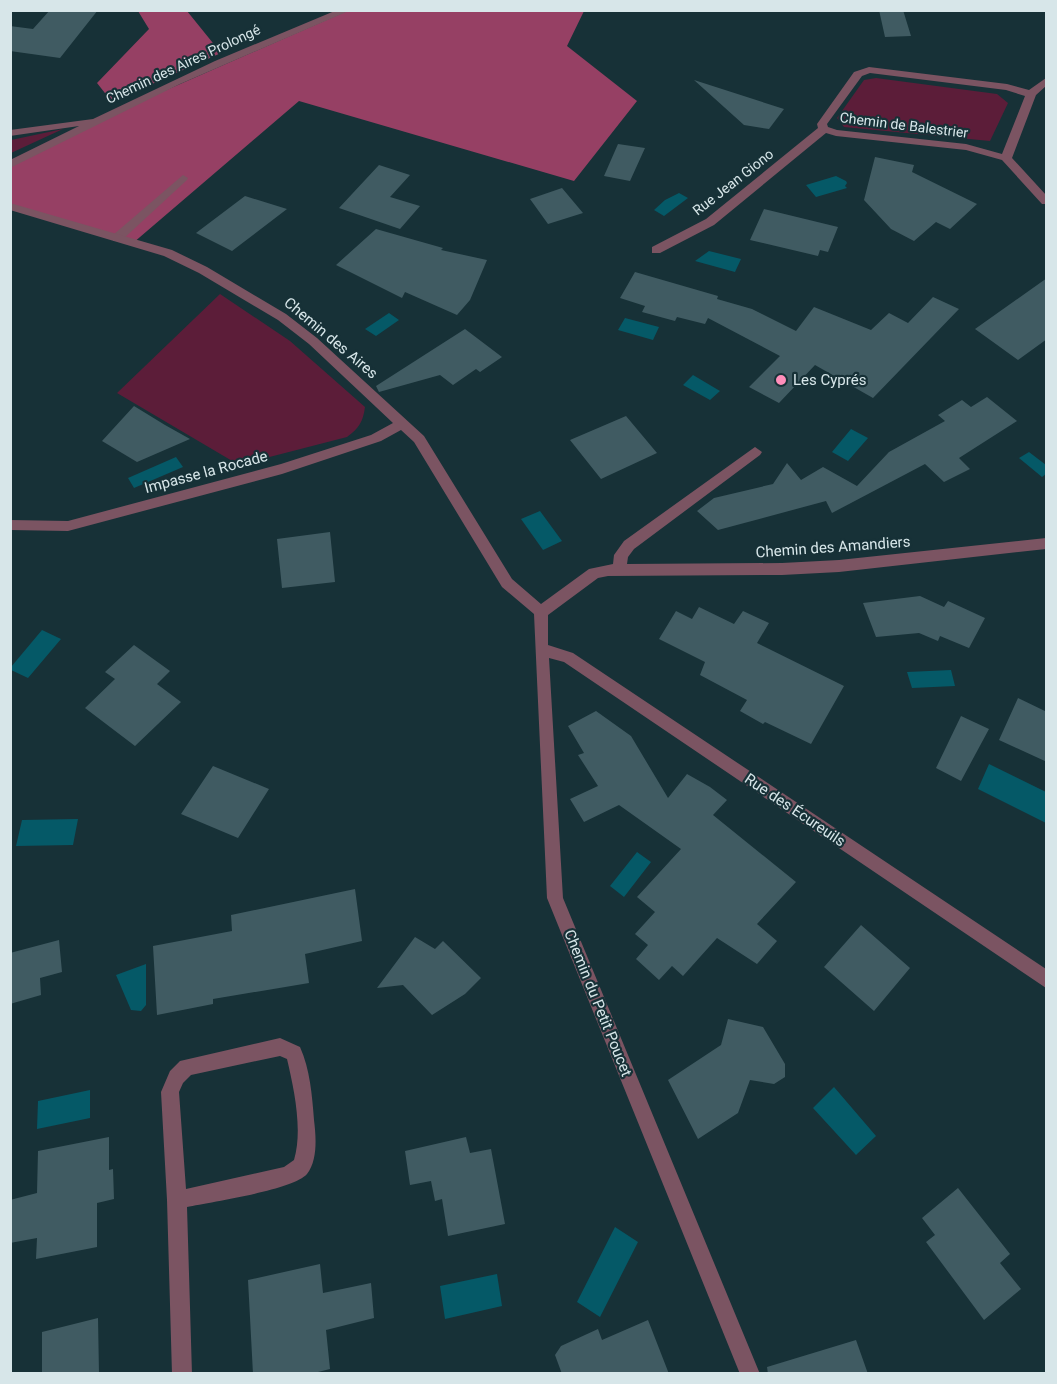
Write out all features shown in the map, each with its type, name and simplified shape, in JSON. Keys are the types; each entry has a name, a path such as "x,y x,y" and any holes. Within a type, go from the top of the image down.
{"street":[{"name":"Chemin des Aires Prolongé","path":"10,165 182,79 284,33 347,10"},
{"name":"Chemin de Balestrier","path":"1006,158 966,147 836,134 824,129 822,124 858,74 869,70 1007,87 1031,94"},
{"path":"1047,81 1031,94 1006,158 1047,201"},
{"name":"Chemin des Aires Prolongé","path":"10,133 98,120"},
{"name":"Rue Jean Giono","path":"656,250 710,222 824,129"},
{"path":"117,238 183,178"},
{"name":"Chemin des Aires","path":"10,206 186,261 282,317 404,423 419,439 507,583 541,612"},
{"name":"Impasse la Rocade","path":"10,525 68,526 282,469 376,438 404,423"},
{"path":"620,569 621,555 629,545 755,452"},
{"name":"Chemin des Amandiers","path":"541,612 594,573 620,569 794,568 1047,543"},
{"name":"Chemin du Petit Poucet","path":"541,612 541,649 555,898 750,1374"},
{"name":"Rue des Écureuils","path":"541,649 568,657 1047,979"},
{"path":"177,1200 287,1176 301,1167 307,1150 299,1068 294,1053 280,1047 186,1067 176,1077 170,1092 177,1200 182,1374"}],"shaded area":[{"path":"138,11 187,11 221,53 112,102 97,83 149,29"},
{"path":"347,11 584,11 567,46 637,101 574,181 299,101 133,243 11,205 11,165 98,120"},
{"path":"876,78 997,94 1008,103 990,141 844,127 837,118 864,80"},
{"path":"63,129 11,153 11,140"},
{"path":"220,294 290,341 365,407 362,421 355,431 347,437 239,465 117,393"}],"water":[{"path":"836,176 846,181 847,188 816,197 806,185"},
{"path":"679,193 688,198 664,216 654,210 665,200"},
{"path":"709,251 741,259 735,272 695,261"},
{"path":"389,313 399,320 376,336 365,329"},
{"path":"625,318 659,327 653,340 618,330"},
{"path":"693,375 720,391 710,400 683,385"},
{"path":"851,429 868,438 848,461 832,452"},
{"path":"1029,452 1046,465 1046,474 1042,477 1019,458"},
{"path":"176,457 183,467 134,488 128,478"},
{"path":"540,511 562,541 543,550 521,519"},
{"path":"42,630 61,639 28,678 11,670 11,667"},
{"path":"951,670 955,686 912,688 907,672"},
{"path":"989,764 1046,792 1046,823 978,789"},
{"path":"78,819 73,845 16,846 22,820"},
{"path":"637,852 651,862 624,897 610,886"},
{"path":"146,964 146,1005 141,1011 131,1010 116,975"},
{"path":"834,1087 876,1136 856,1155 813,1108"},
{"path":"90,1090 90,1118 37,1129 38,1101"},
{"path":"615,1227 638,1242 600,1317 577,1302"},
{"path":"497,1274 502,1306 445,1319 440,1286"}],"building":[{"path":"50,10 98,10 60,58 10,51 10,26 33,29"},
{"path":"879,10 903,10 911,36 885,37"},
{"path":"694,80 784,109 769,129 744,125"},
{"path":"618,144 645,148 630,181 604,176"},
{"path":"875,157 914,165 912,172 977,204 950,229 936,222 914,241 891,229 864,200"},
{"path":"379,165 410,175 390,197 420,206 400,229 339,208"},
{"path":"562,188 583,213 548,224 530,199"},
{"path":"245,196 287,209 232,251 196,233"},
{"path":"764,209 838,227 828,252 820,250 818,256 750,240"},
{"path":"376,229 443,248 441,250 487,260 470,300 457,315 405,292 402,298 336,265"},
{"path":"635,272 718,296 717,299 752,309 796,331 814,307 871,330 889,313 908,323 933,297 959,309 873,398 815,365 779,403 749,387 780,356 708,318 705,324 677,317 675,321 642,312 645,306 620,298"},
{"path":"1047,278 1047,339 1018,360 975,329"},
{"path":"465,329 502,357 480,372 476,369 453,385 440,375 379,392 376,386"},
{"path":"987,397 1017,421 959,458 970,469 944,482 925,464 832,513 826,501 718,530 697,511 714,498 773,484 787,463 801,480 823,467 857,486 889,452 945,421 938,415 962,400 971,407"},
{"path":"134,406 190,439 137,462 102,441"},
{"path":"626,416 657,453 601,479 570,440"},
{"path":"330,532 335,582 282,588 277,539"},
{"path":"920,596 944,607 948,601 985,618 969,648 940,636 938,641 919,633 876,637 863,603"},
{"path":"699,607 734,624 743,611 769,623 757,643 844,686 811,744 765,722 763,724 740,711 747,700 700,675 705,662 659,639 676,611 692,619"},
{"path":"134,645 170,671 157,684 181,702 135,746 85,708 115,679 105,672"},
{"path":"1018,698 1047,712 1047,762 999,740"},
{"path":"596,711 631,736 668,798 687,774 710,787 727,800 713,815 796,882 757,924 777,941 757,964 717,938 683,976 672,966 659,980 636,959 648,945 635,934 655,912 637,897 681,849 619,805 584,822 570,799 598,786 578,755 584,753 568,726"},
{"path":"961,716 989,729 961,781 936,768"},
{"path":"213,766 269,789 238,838 181,814"},
{"path":"355,889 362,941 305,954 309,983 213,999 213,1004 157,1015 153,946 232,931 231,915"},
{"path":"861,925 910,968 874,1011 824,967"},
{"path":"415,937 435,949 443,941 481,978 465,994 432,1015 403,985 377,988"},
{"path":"59,940 62,972 40,978 41,995 10,1004 10,953"},
{"path":"728,1019 763,1027 785,1064 785,1077 774,1084 750,1080 738,1113 698,1139 668,1080 721,1045"},
{"path":"109,1137 109,1170 113,1169 114,1199 97,1203 97,1247 36,1259 37,1238 10,1243 10,1200 37,1193 38,1151"},
{"path":"466,1137 470,1153 491,1149 505,1224 448,1236 442,1199 435,1201 431,1181 410,1185 405,1151"},
{"path":"958,1188 1010,1254 1000,1263 1021,1289 984,1320 926,1242 935,1235 922,1218"},
{"path":"320,1264 323,1293 371,1283 374,1318 326,1330 330,1369 310,1374 253,1374 248,1280"},
{"path":"98,1318 99,1374 42,1374 42,1332"},
{"path":"648,1320 669,1374 562,1374 555,1355 561,1346 598,1329 602,1340"},
{"path":"856,1340 868,1374 768,1374 767,1367"}],"place":[{"name":"Les Cyprés","path":"781,380"}]}
